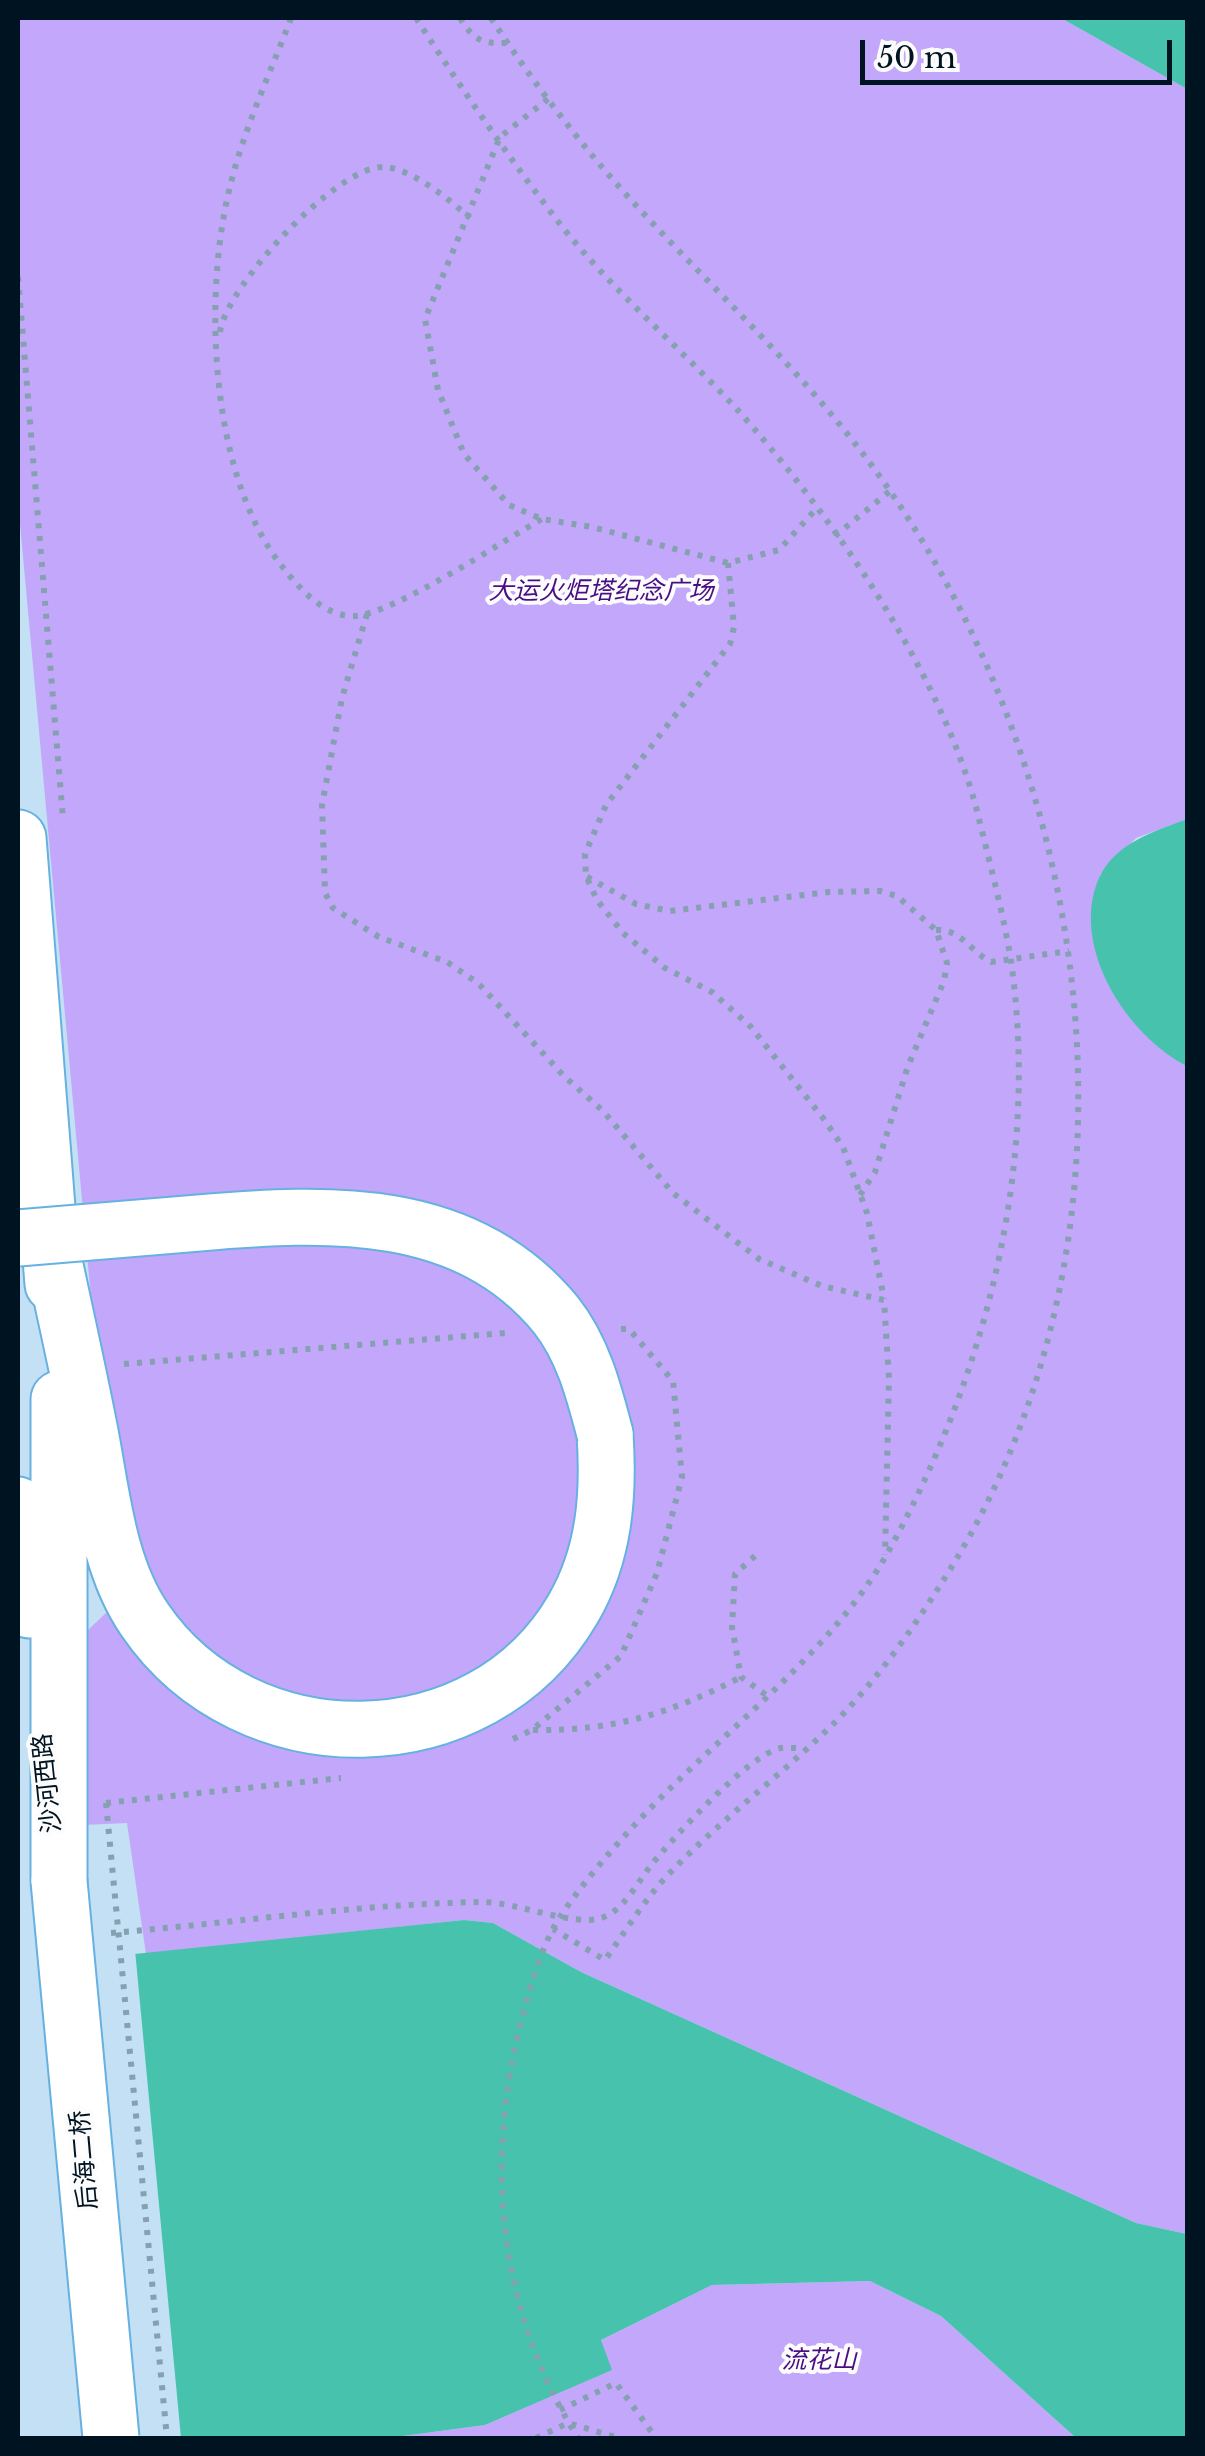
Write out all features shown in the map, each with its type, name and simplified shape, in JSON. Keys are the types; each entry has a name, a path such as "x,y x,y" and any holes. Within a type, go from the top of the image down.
{"main road":[{"path":"18,838 34,1243 59,1418 59,1881"},
{"path":"298,1215 374,1218 424,1228 462,1243 501,1267 558,1317 593,1387 605,1434 605,1524 573,1610 520,1671 466,1704 435,1717 388,1727 300,1726 262,1715 224,1697 195,1675 144,1619 128,1590 34,1243 298,1215"},
{"name":"沙河西路","path":"18,1506 59,1881"},
{"name":"后海二桥","path":"59,1881 111,2438"}],"path":[{"path":"291,18 232,176 215,302 227,436 269,550 316,603 349,616 367,614 542,519"},
{"path":"416,18 461,88 561,225 736,409 816,509 884,606 935,704 974,802 1010,960 1018,1055 1017,1134 986,1320 946,1434 885,1558 851,1604 766,1696 628,1832 560,1918 527,2000 508,2077 500,2173 518,2300 540,2370 578,2438"},
{"path":"460,18 472,36 484,44 507,42"},
{"path":"491,18 548,98 628,196 800,374 890,491 938,569 993,680 1040,803 1068,951 1078,1057 1070,1237 1026,1414 1002,1472 946,1577 858,1698 663,1880 605,1960 553,1930"},
{"path":"548,98 500,137 470,218 425,319 438,390 464,454 510,505 542,519 592,526 728,563 778,550 816,509"},
{"path":"218,346 222,318 252,269 304,214 364,170 382,166 399,170 470,218"},
{"path":"836,536 890,491"},
{"path":"728,563 734,627 730,644 606,805 585,854 586,876 597,900 624,932 665,968 712,992 751,1028 824,1118 843,1148 860,1195 884,1300 889,1378 885,1558"},
{"path":"367,614 342,698 322,805 324,893 333,908 379,937 446,962 478,983 564,1076 603,1111 674,1193 759,1259 822,1286 884,1300"},
{"path":"586,876 636,904 670,911 830,892 880,892 898,896 936,930 947,963 944,981 908,1066 874,1172 860,1195"},
{"path":"936,930 948,929 958,934 991,962 1068,951"},
{"path":"755,1556 736,1574 732,1627 742,1677 766,1696"},
{"path":"532,1730 593,1731 691,1703 742,1677"},
{"path":"106,1934 457,1902 526,1905 560,1918 600,1919 621,1905 678,1831 733,1781 768,1752 783,1747 805,1749"},
{"path":"106,1803 167,2438"},
{"path":"560,2410 616,2383 656,2438"},
{"path":"536,2438 568,2422 619,2438"}],"green space":[{"name":"大运火炬塔纪念广场","path":"18,18 1061,18 1187,89 1187,819 1136,838 1100,875 1187,1060 1187,2234 1136,2223 581,1972 493,1923 464,1920 146,1954 127,1823 83,1825 69,1648 107,1612 114,1620 99,1385 18,502"},
{"name":"流花山","path":"870,2281 941,2316 1076,2438 388,2438 485,2425 611,2370 601,2340 712,2285"}],"shaded area":[{"path":"1061,18 1187,18 1187,89"},
{"path":"1188,819 1187,1066 1144,1034 1109,986 1092,932 1092,904 1099,878 1125,847"},
{"path":"464,1920 493,1923 581,1972 1136,2223 1187,2234 1187,2438 1076,2438 941,2316 870,2281 712,2285 601,2340 612,2370 485,2425 388,2438 18,2438 18,1966"}],"pier":[{"path":"135,1950 181,2438 18,2438 18,1961"}]}
